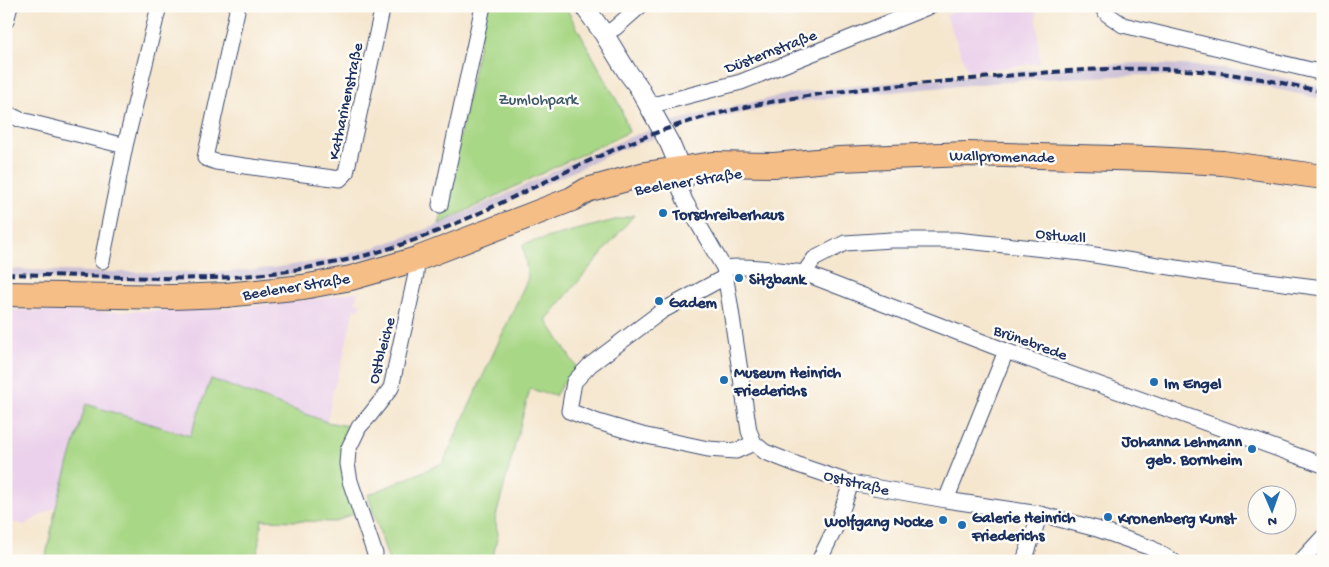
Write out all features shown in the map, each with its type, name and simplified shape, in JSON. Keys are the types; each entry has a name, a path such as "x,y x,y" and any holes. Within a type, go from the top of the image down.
{"main road":[{"name":"Wallpromenade","path":"679,175 720,163 774,165 967,154 1152,158 1223,164 1323,177"},
{"name":"Beelener Straße","path":"6,294 173,297 254,293 303,287 351,278 417,259 572,199 587,190 645,174 679,175"}],"street":[{"path":"6,22 10,6"},
{"path":"102,262 125,146 158,6"},
{"name":"Katharinenstraße","path":"238,6 204,158 216,162 340,179 346,173 383,6"},
{"path":"440,205 483,6"},
{"path":"584,6 638,86 670,144 679,175"},
{"path":"604,34 640,6"},
{"name":"Düsternstraße","path":"649,106 741,82 930,6"},
{"path":"1101,6 1107,14 1123,25 1323,74"},
{"path":"626,70 632,88 697,209 705,235 725,273 748,431 754,443 736,451 708,449 633,432 568,411 574,382 590,365 662,311 725,273"},
{"path":"6,113 21,120 125,146"},
{"name":"Ostwall","path":"804,273 814,258 845,243 891,240 956,240 1082,253 1277,283 1323,288"},
{"name":"Ostbleiche","path":"375,554 350,482 347,464 348,450 359,427 391,388 416,274 417,259"},
{"name":"Brünebrede","path":"725,273 740,267 804,273 1006,350 1323,466"},
{"path":"946,500 1006,350"},
{"name":"Oststraße","path":"754,443 765,452 851,483 1040,514 1097,529 1151,548 1173,561"},
{"path":"819,561 838,522 851,483"},
{"path":"1024,561 1040,514"},
{"path":"1301,561 1323,537"}],"shaded area":[{"path":"968,6 1036,6 1040,63 968,72 946,15"},
{"path":"1142,63 1254,71 1323,87 1323,99 1251,84 1198,77 1142,75 1037,79 855,95 789,103 723,117 617,151 436,235 378,255 328,267 273,277 175,282 6,277 6,269 90,272 225,272 272,268 326,260 376,247 433,227 630,137 671,122 718,110 789,94 854,86 1085,65"},
{"path":"358,291 355,302 361,303 359,309 354,308 343,358 333,390 327,422 211,379 191,436 86,404 56,507 24,525 6,521 6,310 110,312 234,308 323,298"}],"green space":[{"name":"Zumlohpark","path":"487,6 565,6 620,106 629,132 439,224 446,202"},
{"path":"634,215 546,320 577,368 555,396 530,389 495,520 498,534 492,561 389,561 368,495 443,463 528,278 523,244"},
{"path":"211,379 327,422 353,427 344,449 357,512 335,522 262,520 256,561 45,561 56,507 86,404 190,436"}],"railway":[{"path":"6,274 213,278 271,273 338,262 391,248 430,234 469,218 581,164 658,132 726,111 831,93 1029,74 1121,69 1182,70 1218,73 1323,92"}],"place":[{"name":"Torschreiberhaus","path":"663,213"},
{"name":"Sitzbank","path":"739,278"},
{"name":"Gadem","path":"659,301"},
{"name":"Museum Heinrich Friederichs","path":"724,380"},
{"name":"Im Engel","path":"1154,382"},
{"name":"Johanna Lehmann geb. Bornheim","path":"1252,449"},
{"name":"Kronenberg Kunst","path":"1108,517"},
{"name":"Wolfgang Nocke","path":"943,520"},
{"name":"Galerie Heinrich Friederichs","path":"962,525"}]}
